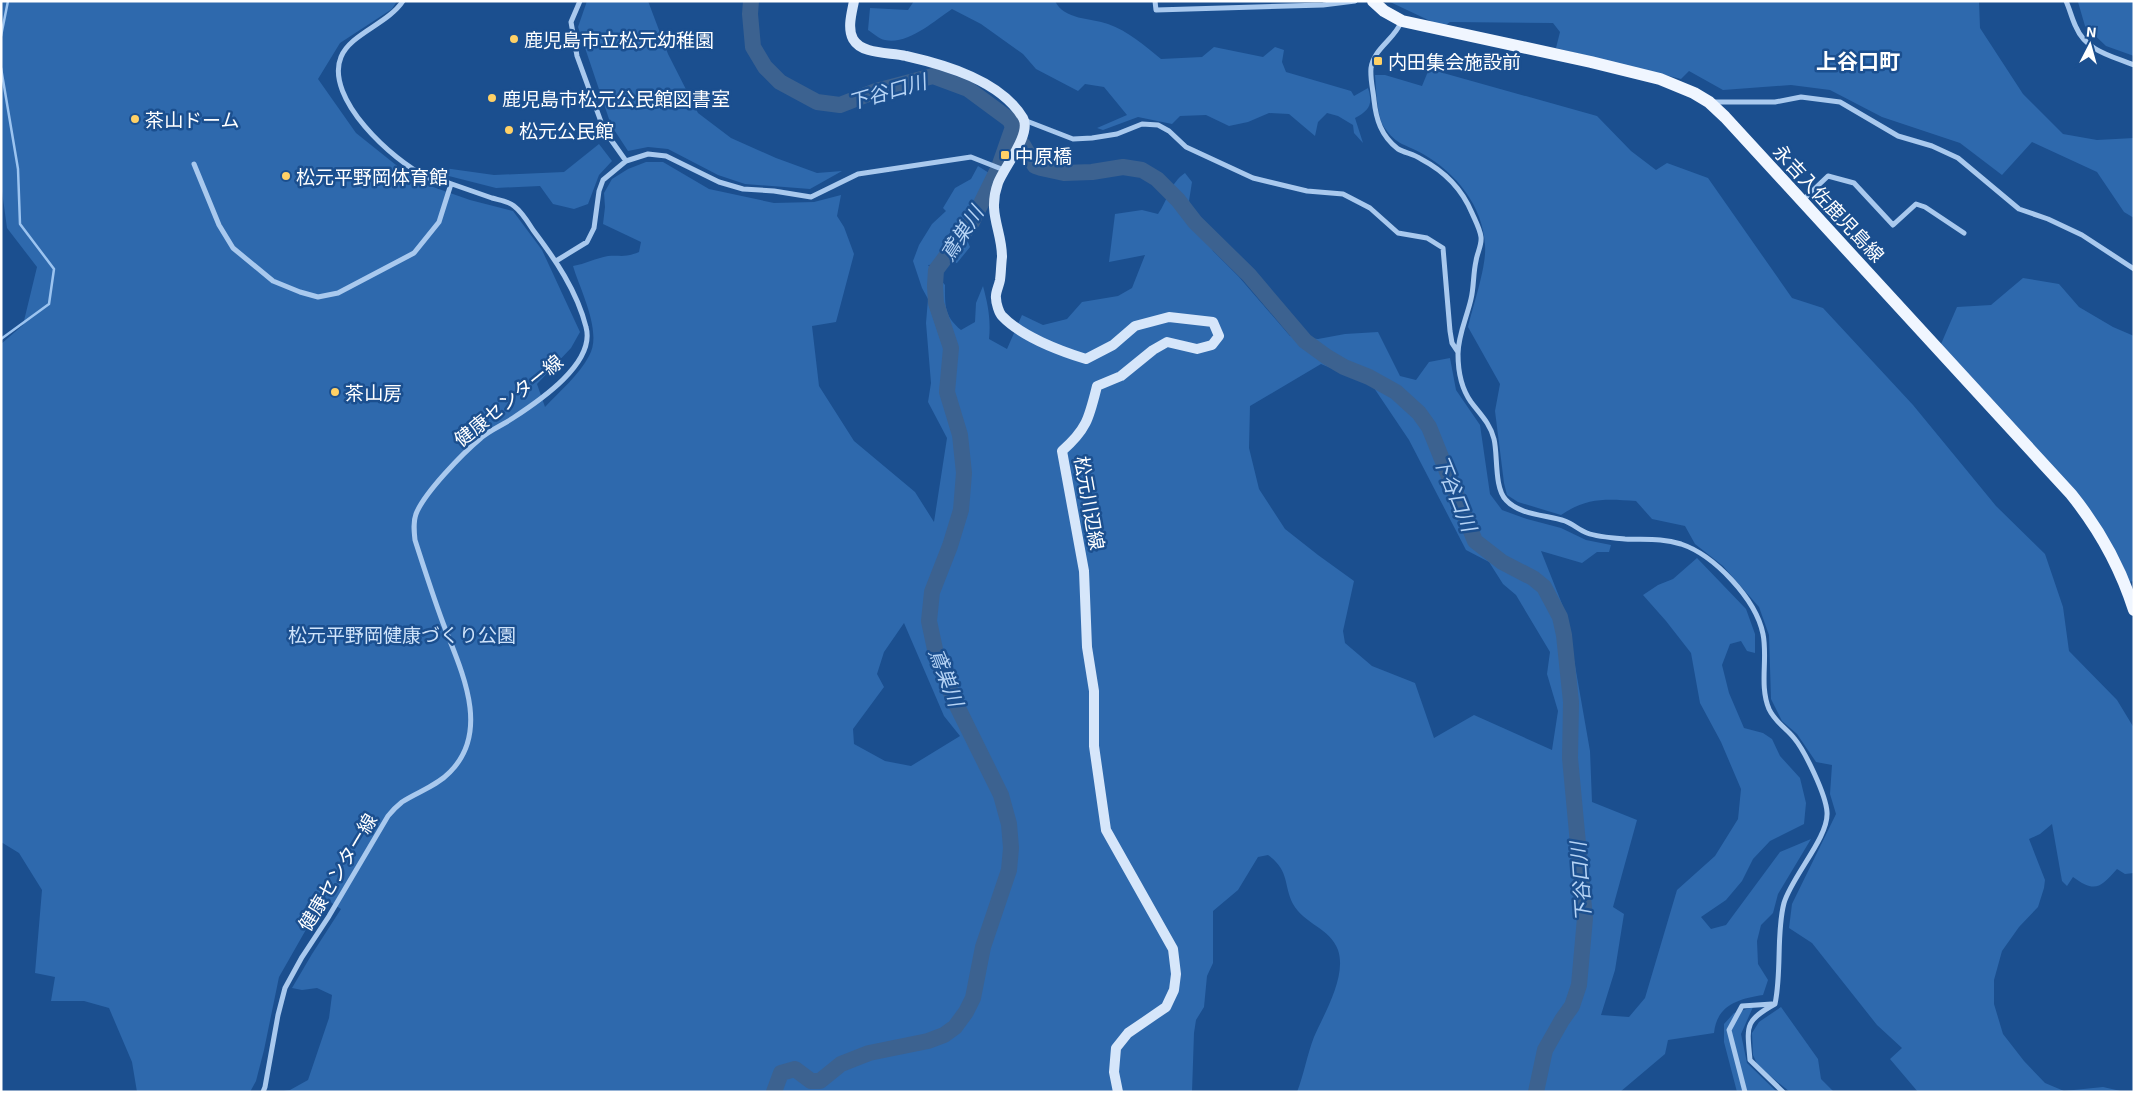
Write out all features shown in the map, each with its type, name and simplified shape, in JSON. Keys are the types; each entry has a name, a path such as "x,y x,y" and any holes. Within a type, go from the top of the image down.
{"main road":[{"path":"854,1 851,31 853,38 861,45 870,50 904,55 940,64 994,88 1008,98 1025,124"},
{"name":"永吉入佐鹿児島線","path":"1373,1 1384,11 1402,21 1660,79 1678,85 1708,102 1725,117 2071,494 2094,523 2127,590 2134,610"},
{"name":"松元川辺線","path":"1025,124 1018,148 1003,169 997,185 993,208 1002,255 1000,278 995,298 1001,315 1036,338 1066,353 1086,359 1113,345 1135,326 1169,317 1213,322 1219,336 1212,345 1197,349 1168,342 1140,359 1121,376 1097,386 1090,414 1079,436 1062,451 1084,571 1087,647 1094,691 1094,746 1106,830 1173,949 1176,974 1174,990 1166,1007 1128,1033 1116,1048 1114,1072 1118,1092"}],"street":[{"name":"健康センター線","path":"263,1092 266,1087 278,1015 285,988 302,957 329,916 388,816 401,803 450,772 462,756 468,737 471,722 466,684 415,540 414,520 424,502 482,436 514,417 562,380 578,363 586,348 587,329 570,285 556,261 514,206 428,177 409,167 390,152 344,98 340,84 340,59 345,49 396,11 403,1"},
{"path":"580,1 570,22 577,56 604,130 626,161"},
{"path":"1155,1 1156,10 1323,5 1355,1"},
{"path":"2066,1 2083,40 2100,52 2134,65"},
{"path":"1402,21 1399,28 1378,50 1371,66 1374,111 1380,129 1398,149 1421,158 1450,179 1472,211 1481,237 1471,298 1463,325 1458,353 1464,392 1489,424 1494,440 1501,492 1506,501 1522,509 1565,522 1588,533 1624,539 1660,538 1697,550 1722,571 1745,596 1756,612 1763,636 1764,692 1770,710 1778,723 1794,738 1814,773 1827,813 1825,828 1791,887 1784,904 1778,989 1775,1004"},
{"path":"1708,102 1774,102 1801,97 1840,102 1898,136 1932,146 1958,158 2019,209 2048,218 2082,235 2134,268"},
{"path":"1025,124 1073,139 1118,134 1142,124 1158,125 1169,130 1186,147 1253,178 1307,191 1343,194 1370,208 1398,234 1427,238 1443,248 1450,331 1452,343 1458,353"},
{"path":"556,261 587,242 594,228 599,192 603,180 626,161 658,154 666,156 718,182 734,187 811,197 858,174 972,157 1003,169"},
{"path":"194,164 219,225 233,248 272,281 318,297 338,293 414,253 438,222 450,184"},
{"path":"1801,201 1828,176 1854,183 1893,225 1916,204 1925,207 1964,233"},
{"path":"1745,1092 1729,1030 1742,1006 1775,1004"},
{"path":"1775,1004 1759,1012 1752,1020 1748,1033 1748,1042 1750,1060 1783,1092"}],"green space":[{"name":"松元平野岡健康づくり公園","path":"1,1 397,1 392,9 340,43 318,79 356,133 416,181 470,200 513,211 542,250 580,332 571,348 537,384 545,407 580,370 593,346 592,323 589,311 573,266 608,256 626,256 639,252 641,242 603,224 604,193 612,179 628,169 646,162 663,162 709,189 774,203 814,202 841,195 837,216 844,227 854,254 836,322 812,326 819,386 854,441 915,492 934,522 947,438 928,402 931,383 926,323 928,299 922,288 913,261 919,245 932,224 946,211 943,208 955,188 971,179 978,166 989,173 969,213 960,223 970,247 957,263 928,265 945,285 948,315 961,330 975,322 976,303 983,286 989,312 989,339 1007,349 1022,315 1043,325 1067,319 1082,302 1118,296 1132,288 1145,255 1109,262 1115,214 1142,210 1158,214 1176,182 1185,173 1192,182 1189,201 1213,251 1239,277 1290,336 1318,339 1345,334 1378,332 1400,376 1416,380 1429,362 1450,358 1456,390 1480,425 1490,494 1502,510 1561,528 1586,540 1611,545 1609,552 1597,552 1582,563 1541,551 1566,614 1590,751 1592,802 1637,820 1613,907 1624,914 1615,970 1601,1015 1629,1017 1645,998 1677,890 1715,856 1738,819 1741,789 1721,742 1700,703 1691,653 1643,595 1658,585 1673,579 1697,558 1746,609 1755,634 1755,653 1747,651 1741,641 1730,644 1722,665 1729,693 1744,728 1763,733 1772,739 1780,756 1800,778 1806,803 1804,824 1770,841 1753,859 1742,881 1726,900 1701,917 1711,929 1726,925 1780,852 1811,839 1778,894 1773,913 1761,925 1757,941 1758,964 1768,980 1763,995 1737,1001 1730,1005 1719,1016 1714,1033 1668,1040 1665,1054 1620,1092 1297,1092 1314,1037 1337,983 1340,960 1338,950 1329,936 1304,917 1293,904 1283,872 1268,855 1258,857 1238,890 1213,911 1213,963 1207,976 1204,1007 1196,1020 1192,1092 277,1092 290,1090 308,1080 329,1018 332,995 317,988 302,990 292,988 341,909 324,898 279,977 264,1050 256,1081 250,1092 137,1092 132,1062 109,1008 84,1001 51,1001 55,977 35,973 42,890 19,853 1,842 1,344 23,325 37,267 7,228 1,184","holes":["1321,364 1372,385 1409,440 1466,550 1489,562 1503,584 1516,595 1550,652 1547,674 1558,711 1552,750 1474,715 1434,738 1415,683 1372,666 1345,643 1343,631 1354,581 1285,529 1259,489 1249,448 1250,406","904,623 944,716 960,736 911,766 885,761 854,744 853,729 884,687 877,674 884,652"]},
{"path":"587,1 648,1 668,54 698,113 731,138 776,158 817,173 842,171 810,189 745,184 718,175 668,149 648,147 628,151 611,125 578,27"},
{"path":"914,1 1055,1 1059,7 1071,15 1108,24 1122,31 1136,39 1161,59 1202,57 1214,47 1263,57 1275,47 1284,50 1282,62 1286,72 1351,91 1354,96 1368,88 1369,106 1355,118 1363,143 1354,133 1353,125 1338,116 1327,113 1318,122 1315,136 1289,114 1269,113 1248,122 1229,126 1206,115 1180,116 1172,124 1138,117 1103,130 1097,128 1127,115 1104,87 1085,84 1078,91 1036,69 1023,54 981,24 952,9 912,36 903,39 885,40 868,30 870,8 908,10"},
{"path":"1388,1 1979,1 1980,28 2023,94 2063,134 2097,140 2134,138 2134,218 2124,212 2097,172 2032,142 2002,175 1960,143 1882,117 1830,90 1791,85 1723,90 1689,71 1681,79 1556,48 1560,32 1553,23 1450,22 1443,27"},
{"path":"2134,1 2134,56 2106,46 2085,26 2078,2"},
{"path":"1429,69 1597,116 1631,151 1656,170 1667,163 1708,178 1792,298 1823,308 1913,405 1996,506 2045,554 2063,607 2069,651 2117,700 2134,728 2134,873 2125,874 2117,869 2106,881 2092,887 2073,877 2067,886 2062,881 2052,824 2040,834 2029,839 2045,880 2044,888 2038,907 2019,927 2002,951 1994,980 1994,1004 2003,1034 2024,1061 2045,1083 2064,1091 2103,1087 2125,1092 1918,1092 1890,1059 1902,1048 1877,1025 1812,943 1789,928 1792,904 1836,814 1830,794 1832,765 1816,762 1797,734 1782,721 1771,699 1769,635 1759,607 1723,566 1695,544 1685,526 1652,519 1636,501 1597,500 1570,509 1561,515 1518,502 1507,495 1495,411 1500,384 1468,327 1482,274 1485,253 1483,231 1479,217 1466,192 1457,181 1435,162 1393,138 1384,127 1378,109 1375,75 1385,75 1422,86"},
{"path":"599,144 612,161 599,175 588,204 574,209 553,204 540,186 496,188 437,173 444,168 494,175 564,172"},
{"path":"2023,278 2059,284 2079,307 2113,327 2134,336 2134,581 2129,582 2090,509 1941,344 1957,307 1991,305"},
{"path":"1753,1007 1741,1034 1747,1063 1777,1092 1737,1092 1724,1042 1724,1024 1734,1013"},
{"path":"1781,1007 1818,1059 1821,1079 1834,1092 1790,1092 1758,1066 1753,1055 1752,1033 1759,1022"}],"waterway":[{"path":"1,36 8,1"},
{"name":"鳶巣川","path":"751,1 750,14 753,47 765,67 780,82 817,102 840,105 876,91 933,76 968,89 1010,120 1013,127 999,167 972,222 936,270 936,303 951,348 947,392 960,435 964,473 961,510 950,546 932,592 929,621 936,654 954,700 1001,795 1009,824 1011,848 1009,870 983,947 973,998 955,1027 944,1035 928,1041 869,1053 841,1064 820,1081 811,1081 795,1069 781,1073 774,1092"},
{"path":"1,68 18,169 20,224 54,269 49,304 1,339"},
{"name":"下谷口川","path":"1023,145 1035,166 1041,168 1064,173 1092,172 1123,167 1142,170 1157,179 1178,200 1195,222 1249,275 1305,341 1344,367 1369,377 1396,392 1419,413 1429,427 1475,541 1502,562 1533,578 1544,587 1560,617 1564,635 1571,702 1570,758 1585,918 1579,985 1572,1006 1545,1050 1536,1092"}],"place":[{"name":"鹿児島市立松元幼稚園","path":"514,39"},
{"name":"内田集会施設前","path":"1378,61"},
{"name":"鹿児島市松元公民館図書室","path":"492,98"},
{"name":"茶山ドーム","path":"135,119"},
{"name":"松元公民館","path":"509,130"},
{"name":"中原橋","path":"1005,155"},
{"name":"松元平野岡体育館","path":"286,176"},
{"name":"茶山房","path":"335,392"}],"district":[{"name":"上谷口町","path":"1858,60"}]}
